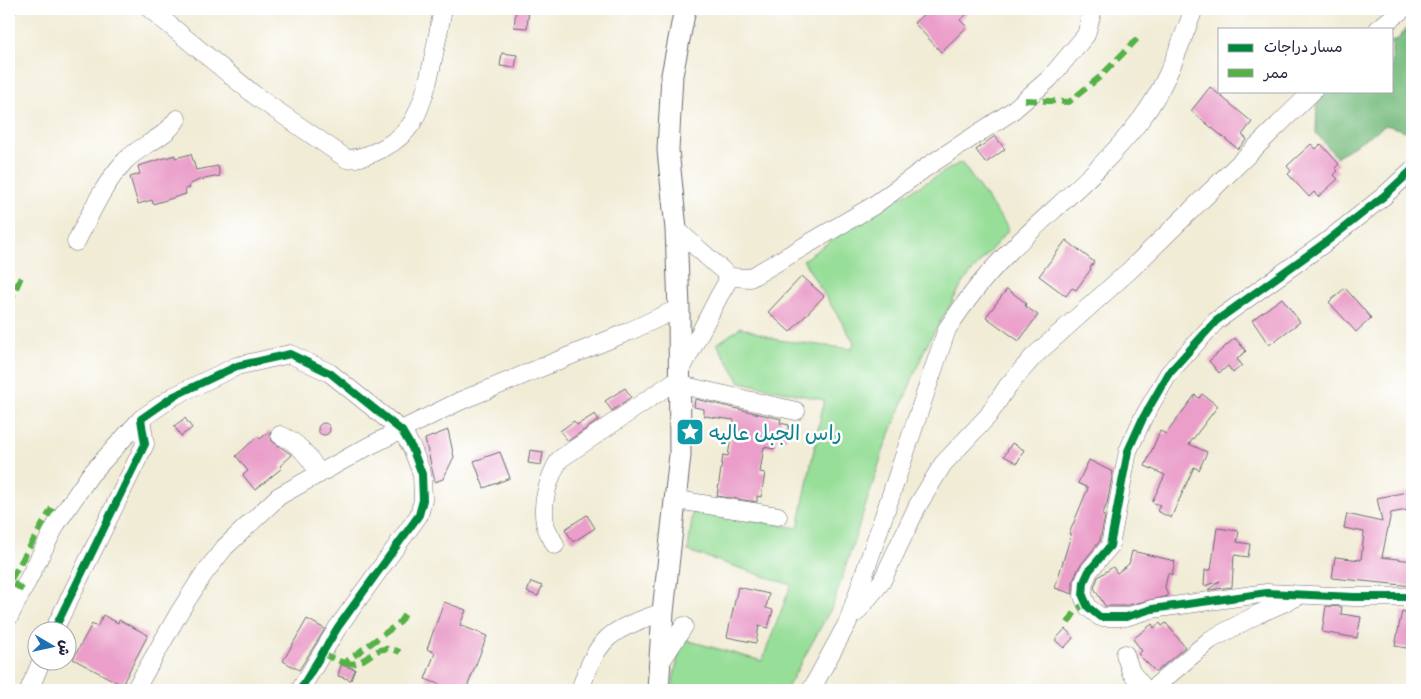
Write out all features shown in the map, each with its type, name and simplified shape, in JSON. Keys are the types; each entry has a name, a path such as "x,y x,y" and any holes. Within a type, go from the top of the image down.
{"street":[{"path":"150,9 257,97 347,159 361,158 374,153 399,136 412,124 422,97 443,9"},
{"path":"658,690 658,666 663,612 680,455 681,378 676,229 668,150 672,76 685,9"},
{"path":"676,229 730,277 750,278 872,206 928,166 1011,112 1049,79 1086,35 1093,9"},
{"path":"811,690 848,622 947,328 964,304 1006,255 1096,172 1142,118 1168,78 1194,9"},
{"path":"1379,28 1403,9"},
{"path":"848,622 882,581 918,505 943,464 988,416 1007,387 1033,357 1130,270 1312,92"},
{"path":"76,242 98,199 124,162 139,150 156,141 177,119"},
{"path":"1412,170 1384,196 1326,242 1216,321 1170,373 1143,418 1128,451 1110,546 1089,571 1084,582 1083,596 1088,607 1100,617 1126,617 1152,609 1267,593 1354,597 1412,597"},
{"path":"555,545 545,524 545,505 553,471 560,459 681,378 718,296 730,277"},
{"path":"135,690 180,611 225,547 280,496 367,447 402,431 460,400 630,331 679,308"},
{"path":"9,618 57,523 90,474 141,419 174,396 237,366 290,354 330,372 402,431 412,448 422,474 423,500 419,515 338,627 300,690"},
{"path":"681,378 796,411"},
{"path":"58,622 145,444 141,419"},
{"path":"280,435 290,439 308,455 319,474"},
{"path":"676,500 778,516"},
{"path":"1154,690 1157,685 1210,640 1258,614 1302,595"},
{"path":"580,690 588,666 600,644 616,631 663,612"},
{"path":"658,666 684,626"},
{"path":"1125,654 1131,672 1146,690"},
{"path":"29,690 37,672"}],"green space":[{"path":"1412,21 1412,133 1386,125 1336,157 1316,133 1317,96 1321,92 1394,92 1394,40 1398,39"},
{"path":"961,162 1009,229 965,280 926,346 885,446 833,605 786,690 674,690 673,680 682,639 762,661 791,585 688,551 693,510 798,528 824,400 740,382 717,344 741,327 778,340 852,349 854,342 803,260 858,222"}],"building":[{"path":"516,9 529,9 527,28 514,27"},
{"path":"929,9 973,9 960,20 967,27 941,52 914,23"},
{"path":"502,53 517,55 515,68 500,66"},
{"path":"1210,87 1252,122 1242,135 1247,139 1238,149 1191,111"},
{"path":"995,136 1005,149 986,163 976,150"},
{"path":"1311,144 1316,149 1321,144 1339,164 1335,168 1338,171 1334,175 1338,179 1318,197 1314,192 1309,197 1288,174 1291,171 1287,166"},
{"path":"191,154 196,170 218,166 220,176 199,180 189,185 190,188 185,189 186,194 153,204 152,200 138,204 130,177 140,174 138,166 175,155 175,158"},
{"path":"1066,240 1094,262 1076,290 1072,288 1066,296 1039,276"},
{"path":"802,276 824,296 790,332 768,312"},
{"path":"1345,288 1371,318 1356,332 1329,302"},
{"path":"1007,289 1038,315 1019,341 986,317"},
{"path":"1282,298 1300,322 1269,345 1252,320"},
{"path":"1235,338 1246,351 1237,359 1242,365 1233,373 1228,366 1219,373 1209,361"},
{"path":"625,388 631,397 612,411 605,401"},
{"path":"1202,394 1218,406 1189,444 1207,452 1199,470 1194,467 1171,518 1157,511 1160,505 1152,502 1165,475 1145,466 1160,431 1166,434 1195,395 1199,398"},
{"path":"695,399 781,419 780,423 789,425 786,439 777,437 774,449 764,447 760,472 765,473 761,497 757,496 757,502 717,496 723,455 728,456 734,420 704,416 704,409 694,407"},
{"path":"595,414 599,420 568,441 560,431 574,421 577,425"},
{"path":"185,418 192,428 181,436 174,426"},
{"path":"326,423 329,424 329,434 322,435 319,434 318,427 319,424"},
{"path":"448,430 454,457 443,479 435,482 425,439"},
{"path":"270,431 272,441 292,455 280,466 282,468 255,490 243,475 248,471 236,456 258,436 260,439"},
{"path":"1012,443 1024,450 1017,463 1004,456"},
{"path":"530,450 543,452 541,465 528,463"},
{"path":"500,452 510,478 484,488 474,461"},
{"path":"1089,460 1113,472 1107,504 1102,515 1105,516 1100,541 1079,567 1073,581 1073,594 1055,588 1071,535 1069,534 1088,488 1078,483"},
{"path":"1412,491 1412,509 1391,513 1382,557 1412,561 1412,586 1332,578 1335,557 1361,560 1364,532 1344,528 1347,514 1382,522 1377,498"},
{"path":"587,515 595,528 573,542 565,529"},
{"path":"1217,528 1239,531 1237,542 1250,544 1248,557 1234,555 1232,587 1208,590 1220,581 1204,586 1205,570 1211,570"},
{"path":"1132,551 1175,561 1172,575 1168,573 1165,587 1168,596 1124,606 1105,606 1094,588 1098,577 1113,567 1117,573 1129,564"},
{"path":"531,582 542,586 538,596 527,592"},
{"path":"738,587 769,594 766,608 773,610 768,628 759,626 756,643 727,637"},
{"path":"444,602 466,610 460,625 487,636 466,690 455,690 425,679 435,653 427,649"},
{"path":"1326,606 1342,607 1341,614 1361,617 1357,638 1322,632"},
{"path":"1402,611 1412,614 1412,649 1395,646"},
{"path":"103,615 118,623 119,620 148,635 122,685 78,662 78,650 92,624 97,627"},
{"path":"307,619 325,629 299,670 283,661"},
{"path":"1160,623 1162,626 1166,623 1185,647 1156,672 1138,654 1142,651 1133,639 1152,624 1154,628"},
{"path":"1065,629 1074,637 1064,648 1055,640"},
{"path":"341,665 355,669 351,680 338,676"}],"marked path":[{"path":"9,18 15,9"},
{"path":"1025,100 1069,102 1101,76 1137,39"},
{"path":"9,305 23,272"},
{"path":"23,590 10,581 52,508"},
{"path":"1068,623 1075,612 1086,602"},
{"path":"322,654 344,663 399,623 407,611"},
{"path":"344,663 362,661 375,652 385,649 400,652"}],"cycle path":[{"path":"1412,170 1384,196 1326,242 1216,321 1169,373 1143,418 1128,451 1110,546 1089,571 1084,582 1083,596 1088,607 1100,617 1126,617 1152,609 1267,593 1354,597 1412,597"},
{"path":"58,622 145,444 141,419 174,396 237,366 290,354 330,373 402,431 412,448 422,474 423,500 419,515 338,627 300,690"}],"place":[{"name":"راس الجبل عاليه","path":"690,432"}]}
